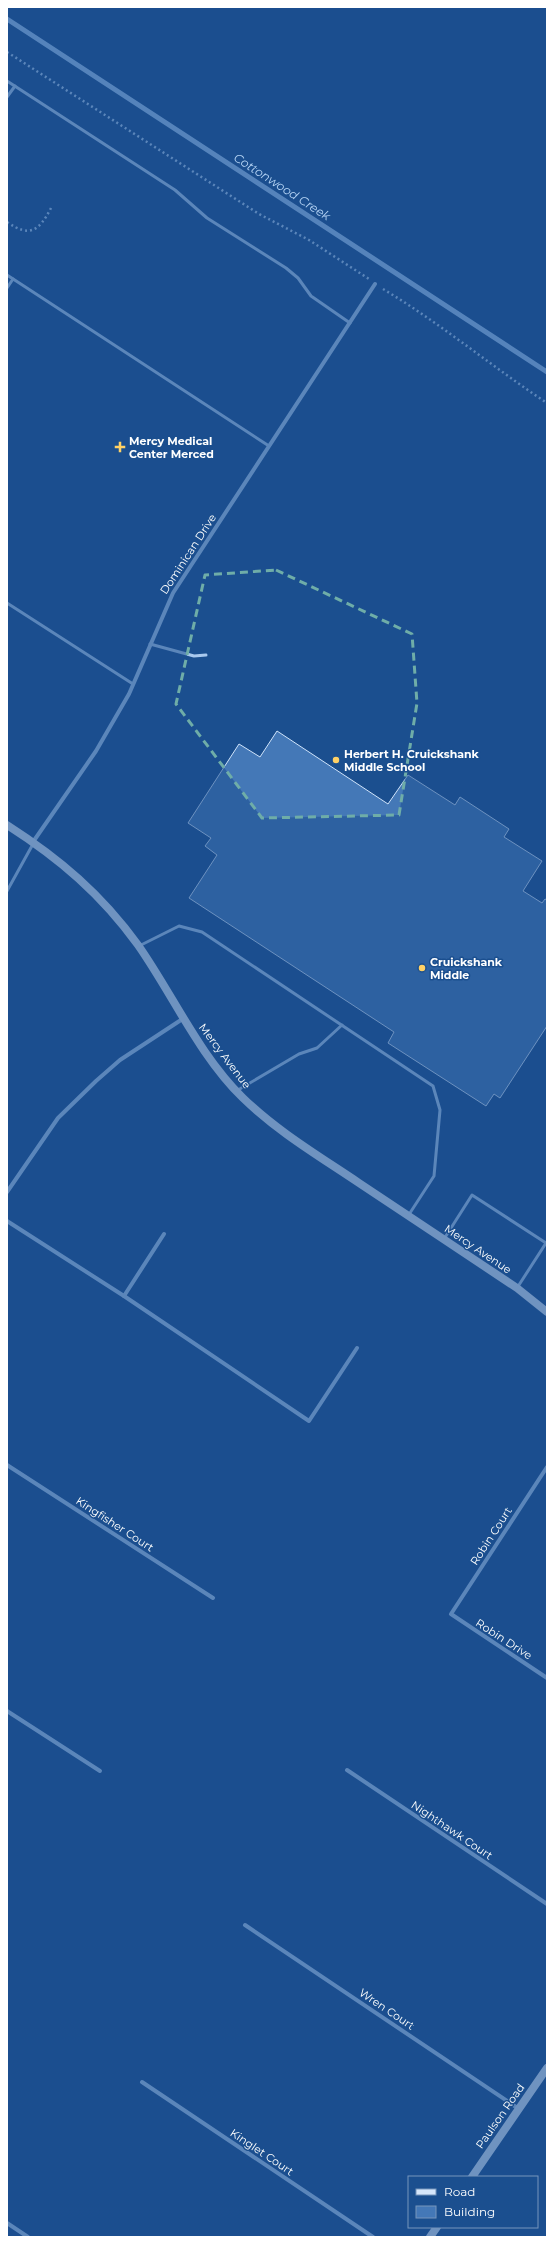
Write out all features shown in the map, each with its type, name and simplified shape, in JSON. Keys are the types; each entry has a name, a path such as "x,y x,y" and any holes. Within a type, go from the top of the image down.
{"street":[{"name":"Dominican Drive","path":"33,842 96,751 133,684 173,593 375,284"},
{"name":"Mercy Avenue","path":"7,825 33,842 77,875 111,910 138,946 214,1063 237,1090 285,1134 517,1288 547,1312"},
{"path":"7,1192 58,1118 120,1060 184,1018"},
{"path":"7,1221 124,1296 309,1421 357,1348"},
{"path":"124,1296 164,1234"},
{"name":"Kingfisher Court","path":"7,1465 213,1598"},
{"name":"Robin Court","path":"451,1614 547,1467"},
{"name":"Robin Drive","path":"451,1614 547,1678"},
{"path":"7,1711 100,1771"},
{"name":"Nighthawk Court","path":"347,1770 547,1904"},
{"name":"Wren Court","path":"244,1925 519,2109"},
{"name":"Paulson Road","path":"473,2176 547,2068"},
{"name":"Kinglet Court","path":"142,2082 373,2237"},
{"path":"7,2223 28,2237"},
{"path":"430,2237 436,2228"}],"lane":[{"path":"7,81 175,190 207,218 286,268 298,278 311,296 350,323"},
{"path":"7,97 14,86"},
{"path":"7,275 269,446"},
{"path":"7,288 13,279"},
{"path":"7,603 133,684"},
{"path":"150,644 194,656 206,655"},
{"path":"7,891 33,842"},
{"path":"138,946 179,926 202,932 433,1086 440,1110 434,1176 408,1216"},
{"path":"237,1090 299,1054 317,1048 342,1026"},
{"path":"444,1239 472,1195 546,1243 517,1288"}],"path":[{"path":"7,52 259,214 310,240 357,270 375,284 434,320 494,368 547,403"},
{"path":"7,222 23,231 31,231 38,228 51,208"}],"highlighted area":[{"path":"276,570 412,634 417,703 399,815 262,818 176,704 205,575"}],"building":[{"name":"Cruickshank Middle","path":"277,731 388,804 408,775 455,805 460,797 509,829 504,837 542,861 523,891 542,903 545,899 547,900 547,1026 500,1098 494,1094 486,1106 388,1043 394,1032 189,898 217,855 205,846 211,838 188,823 239,744 260,757"}],"waterway":[{"name":"Cottonwood Creek","path":"7,19 547,372"}],"place":[{"name":"Mercy Medical Center Merced","path":"120,447"},
{"name":"Herbert H. Cruickshank Middle School","path":"336,760"},
{"name":"Cruickshank Middle","path":"422,968"}]}
